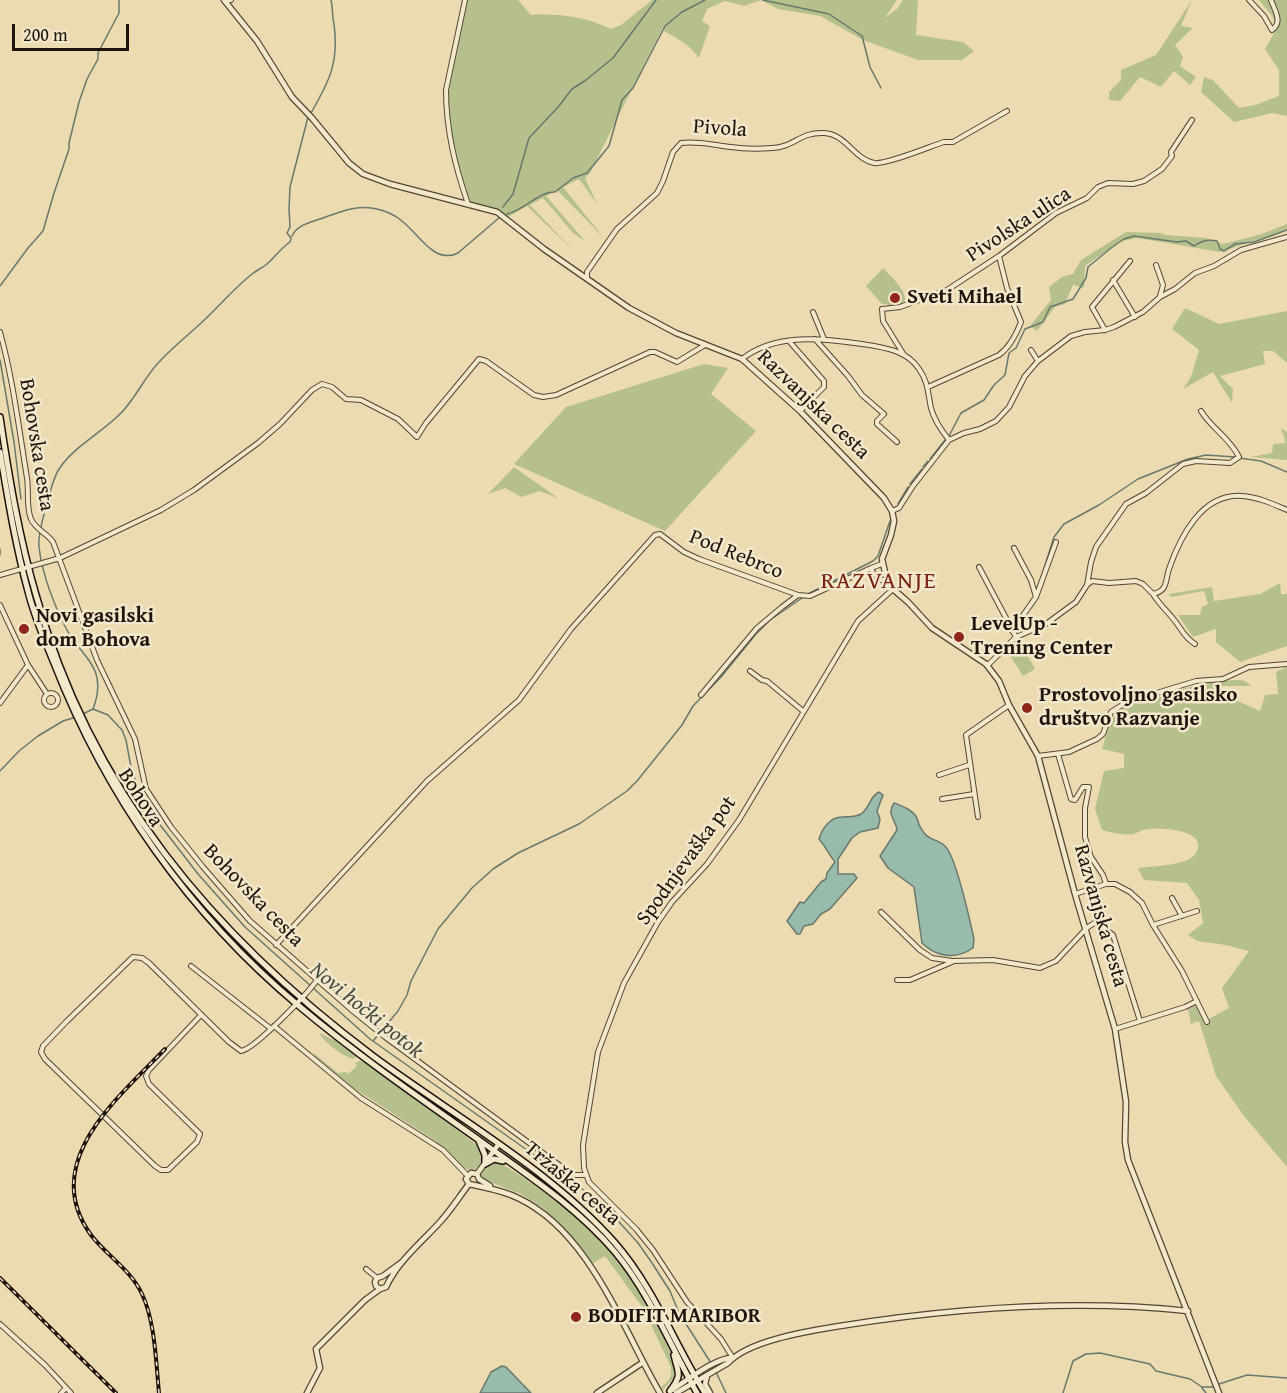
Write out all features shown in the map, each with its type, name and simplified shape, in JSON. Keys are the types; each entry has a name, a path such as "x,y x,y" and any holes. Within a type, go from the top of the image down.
{"main road":[{"name":"Bohova","path":"0,417 16,511 29,568 44,622 76,712"},
{"name":"Bohova","path":"0,452 22,569 38,624 76,712 129,803 179,873 257,959 301,998"},
{"name":"Bohova","path":"81,720 124,805 169,869 215,924 252,963 296,1003"},
{"name":"Tržaška cesta","path":"301,998 378,1060 498,1144 599,1226 616,1245 649,1291 694,1380 697,1393"},
{"name":"Tržaška cesta","path":"296,1003 382,1070 553,1193 596,1231 645,1294 672,1347 705,1393"},
{"path":"478,1139 485,1155 484,1164 500,1159 519,1169"},
{"path":"672,1347 679,1374 672,1392"}],"street":[{"path":"224,1 231,0"},
{"path":"465,0 446,99 452,153 468,204"},
{"path":"1249,0 1264,16 1272,30 1277,26 1278,20 1271,0"},
{"path":"224,1 256,41 292,97 349,163 363,174 375,180 502,214 586,279"},
{"name":"Pivola","path":"586,279 587,272 617,228 657,193 673,152 681,143 696,141 732,148 775,148 786,146 801,136 811,133 827,133 838,136 862,158 879,163 944,142 953,142 1007,111"},
{"name":"Pivolska ulica","path":"904,355 884,321 882,309 900,307 947,290 999,256 1056,213 1087,198 1101,185 1115,182 1133,184 1157,174 1170,160 1172,156 1170,152 1192,120"},
{"path":"701,695 757,628 777,610 802,596 882,564 893,528 892,511 899,508 912,486 949,440 996,421 1009,407 1025,376 1038,362 1076,334 1105,330 1135,317 1195,273 1214,266 1241,250 1287,237"},
{"path":"928,387 999,355 1008,348 1014,337 1021,322 1007,288 999,256"},
{"path":"1105,330 1092,307 1130,261"},
{"path":"1156,266 1163,285 1160,297"},
{"name":"Razvanjska cesta","path":"586,279 629,308 676,333 742,359 800,411 865,477 884,498 892,511"},
{"path":"1113,280 1135,317"},
{"path":"813,312 824,339"},
{"name":"Bohovska cesta","path":"0,332 25,466 29,514 35,526 53,542 97,660 135,739 146,789 171,827 250,921 317,981 379,1032 566,1170 575,1175 586,1175"},
{"path":"742,359 752,351 789,341 814,339 885,348 904,355 919,368 928,387 936,422 949,440"},
{"path":"814,339 848,376 862,396 884,414 877,424 897,442"},
{"path":"789,341 824,381 824,387 800,411"},
{"path":"0,575 60,558 145,518 194,490 259,442 317,385 326,384 346,399 361,400 398,419 417,437 426,423 482,359 534,395 543,397 556,395 650,352 677,362 705,345"},
{"path":"1031,350 1038,362"},
{"path":"1087,585 1096,547 1126,504 1146,493 1183,464 1196,461 1230,463 1237,459 1231,444 1201,411"},
{"path":"1153,594 1164,590 1168,570 1178,545 1206,506 1229,497 1243,496 1266,501 1287,510"},
{"name":"Pod Rebrco","path":"276,945 427,782 519,700 571,629 655,535 660,534 684,552 699,559 802,596"},
{"path":"1012,631 1036,597 1056,542"},
{"path":"1014,548 1031,580 1036,597"},
{"name":"Razvanjska cesta","path":"882,564 892,589 908,602 932,628 987,664 999,681 1009,705 1038,756 1085,930 1115,1029 1126,1102 1125,1142 1128,1160 1217,1388"},
{"path":"979,567 1016,637"},
{"name":"Razvanjska cesta","path":"871,568 874,575 887,581"},
{"path":"987,664 1016,637 1056,618 1076,602 1092,581 1109,583 1136,581 1143,584 1175,622 1179,631 1195,644"},
{"name":"Spodnjevaška pot","path":"586,1175 583,1145 598,1052 624,983 658,922 672,902 708,864 739,820 858,621 892,589"},
{"path":"0,605 28,665 47,694"},
{"path":"1038,756 1069,752 1097,739 1103,734 1111,712 1127,702 1196,681 1223,679 1249,667 1287,664"},
{"path":"0,703 28,665"},
{"path":"750,670 803,711"},
{"path":"978,817 966,735 1009,705"},
{"path":"1058,754 1071,799 1075,800 1083,787 1089,787 1085,808 1086,843 1093,862 1103,875 1106,884"},
{"path":"939,774 969,765"},
{"path":"942,799 974,794"},
{"path":"1075,894 1106,884 1115,884 1130,892 1142,903 1182,971 1207,1022"},
{"path":"1172,898 1182,916"},
{"path":"1153,925 1197,910"},
{"path":"881,912 920,950 932,958 952,961 993,960 1040,968 1056,961 1085,930 1096,922 1113,935 1140,1021"},
{"path":"201,1015 146,1076 149,1084 200,1134 197,1142 168,1170 161,1170 155,1166 45,1059 41,1052 43,1046 67,1021 134,957 142,958 149,963 234,1047 241,1051 247,1050 272,1027 317,981"},
{"path":"897,980 910,980 952,961"},
{"path":"191,966 361,1098 443,1150 467,1175 466,1179 469,1184"},
{"path":"1115,1029 1185,1007 1197,1001"},
{"name":"Tržaška cesta","path":"478,1176 498,1144"},
{"path":"467,1175 471,1173 478,1176 496,1189"},
{"path":"586,1175 596,1191 636,1229 653,1250 687,1302 721,1339 733,1358"},
{"path":"476,1185 478,1176"},
{"path":"469,1184 496,1189"},
{"path":"307,1393 320,1368 316,1349 365,1300 386,1287 402,1262 441,1222 469,1184"},
{"name":"Tržaška cesta","path":"496,1189 517,1197 539,1210 569,1240 598,1279 660,1393"},
{"path":"377,1278 402,1262"},
{"path":"366,1269 377,1278"},
{"path":"383,1276 388,1282"},
{"path":"365,1300 377,1278"},
{"path":"375,1284 380,1289"},
{"path":"672,1392 719,1365 728,1357 733,1358 772,1341 801,1333 869,1322 943,1313 1067,1306 1188,1311"},
{"path":"0,1324 45,1365 71,1393"},
{"path":"597,1393 642,1363"},
{"path":"708,1371 705,1382 710,1393"},
{"path":"61,1393 66,1388"}],"green space":[{"path":"465,0 518,0 531,15 572,17 592,21 611,29 621,25 652,0 761,0 744,6 725,1 707,9 702,21 710,26 699,58 678,39 664,31 663,27 590,173 585,178 597,204 579,179 563,187 604,238 557,190 546,196 585,241 573,233 543,198 530,205 575,252 527,206 506,218 468,204 457,172 446,100"},
{"path":"761,0 897,0 885,18 898,8 903,0 918,0 916,35 963,42 974,51 962,60 918,60 863,40 820,16 778,9"},
{"path":"1192,0 1181,26 1193,28 1175,45 1183,57 1180,66 1196,77 1190,85 1174,71 1161,87 1140,77 1120,101 1109,100 1109,92 1121,80 1121,70 1156,55"},
{"path":"1259,0 1287,0 1287,116 1272,113 1234,122 1201,92 1204,77 1213,80 1239,108 1279,96 1279,70 1265,49 1277,28 1272,16"},
{"path":"1287,224 1287,230 1220,252 1138,238 1121,241 1085,266 1084,288 1073,285 1065,304 1055,307 1037,331 1030,326 1051,300 1049,287 1062,277 1073,274 1081,260 1126,232 1206,238 1223,244 1262,234"},
{"path":"883,268 904,294 904,302 895,307 882,304 866,286"},
{"path":"1185,308 1219,324 1287,311 1287,363 1273,351 1263,351 1265,364 1220,376 1233,389 1232,403 1213,372 1183,389 1191,377 1199,350 1172,329"},
{"path":"704,364 728,368 711,394 756,431 665,531 514,464 566,407"},
{"path":"1281,428 1287,432 1287,460 1251,457 1272,453 1273,444 1286,443"},
{"path":"514,467 558,498 539,491 522,497 505,488 488,494"},
{"path":"1280,583 1281,594 1287,594 1287,646 1240,662 1216,642 1216,629 1193,637 1178,615 1200,615 1202,607 1208,604 1204,591 1171,597 1169,594 1212,587 1214,601 1260,594"},
{"path":"1019,640 1035,669 1023,676 1007,651"},
{"path":"1287,667 1287,1167 1244,1116 1216,1076 1199,1021 1191,1024 1188,1009 1196,1005 1205,1021 1229,1008 1222,988 1249,951 1197,941 1188,935 1203,923 1199,900 1187,883 1144,880 1138,868 1186,861 1196,853 1198,845 1195,838 1189,834 1169,829 1149,829 1134,834 1118,834 1102,830 1095,809 1104,771 1124,768 1124,754 1102,749 1110,723 1119,711 1177,690 1239,680 1251,686 1220,686 1218,692 1260,711 1265,695 1278,694 1276,672"},
{"path":"319,1033 347,1046 359,1055 353,1059 343,1055 329,1045"},
{"path":"315,1054 338,1073 348,1074 357,1066 355,1063 366,1062 481,1148 481,1163 474,1170 466,1169 434,1140 355,1089"},
{"path":"499,1162 540,1188 581,1220 629,1275 650,1307 675,1363 674,1377 663,1390 661,1387 669,1379 671,1367 643,1308 605,1256 592,1264 544,1209 521,1194 482,1179 481,1175 487,1165"}],"shaded area":[{"path":"879,792 883,795 877,811 880,819 878,828 860,832 852,838 838,859 838,874 854,874 857,878 830,909 821,914 813,924 804,926 800,934 797,934 787,921 800,902 804,903 826,879 827,873 835,862 819,839 822,831 834,819 861,814"},
{"path":"894,803 913,813 925,834 943,844 954,862 974,939 973,948 967,952 953,955 940,954 922,943 914,887 888,868 880,856 897,830 891,814"},
{"path":"502,1366 506,1367 531,1393 480,1393 491,1372"}],"waterway":[{"path":"0,286 43,231 69,149 79,102 87,79 98,59 98,53 119,13 119,0"},
{"path":"311,113 328,80 334,60 335,37 331,0"},
{"path":"503,207 513,194 529,138 572,89 613,58 656,0"},
{"path":"507,214 544,194 555,192 573,178 587,173 609,146 622,100 633,88 665,26 682,12 705,0"},
{"path":"763,0 829,14 862,36 870,67 881,88"},
{"path":"93,709 98,690 95,672 63,623 50,591 39,547 40,531 53,484 65,461 122,412 165,356 245,280 267,264 290,242 291,238 287,233 290,227 290,187 308,117"},
{"path":"292,236 297,229 309,223 363,207 384,211 396,217 427,246 441,255 449,256 458,253 500,217"},
{"path":"949,436 961,413 984,400 994,385 1005,375 1009,353 1016,348 1025,329 1043,322 1050,307 1073,299 1086,278 1088,267 1124,239 1134,236 1177,242 1186,241 1194,246 1214,240 1224,251 1235,244 1254,242 1287,230"},
{"path":"0,360 21,499"},
{"path":"930,459 945,440"},
{"path":"1040,581 1054,537 1064,524 1099,505 1138,479 1188,459 1206,455 1235,457"},
{"path":"1239,458 1261,461 1287,472"},
{"path":"923,467 928,461"},
{"path":"910,484 922,469"},
{"path":"898,504 908,487"},
{"path":"806,595 873,561 878,556 890,521"},
{"path":"0,549 0,555"},
{"path":"373,1041 398,1011 438,929 472,888 493,869 518,853 579,824 627,791 682,725 693,706 721,677 756,634 770,620 802,598"},
{"name":"Novi hočki potok","path":"83,714 93,709 108,715 122,730 132,773 154,817 198,874 245,927 370,1039 602,1203 638,1243 652,1263 670,1291 679,1313 711,1363"},
{"name":"Novi hočki potok","path":"0,771 19,751 38,736 63,721 76,717"},
{"path":"1063,1393 1073,1361 1086,1354 1100,1353 1150,1364 1156,1371 1190,1379 1202,1387 1214,1387"},
{"name":"Novi hočki potok","path":"716,1372 726,1393"},
{"path":"1219,1384 1247,1375 1287,1378"},
{"path":"1202,1388 1206,1393"}],"railway":[{"path":"159,1393 150,1316 142,1294 132,1278 91,1235 77,1208 74,1182 79,1157 91,1133 107,1110 165,1049"},
{"path":"0,1278 116,1393"}],"place":[{"name":"Sveti Mihael","path":"895,298"},
{"name":"Novi gasilski dom Bohova","path":"24,629"},
{"name":"LevelUp - Trening Center","path":"959,637"},
{"name":"Prostovoljno gasilsko društvo Razvanje","path":"1027,708"},
{"name":"BODIFIT MARIBOR","path":"576,1317"}],"district":[{"name":"RAZVANJE","path":"879,582"}]}
